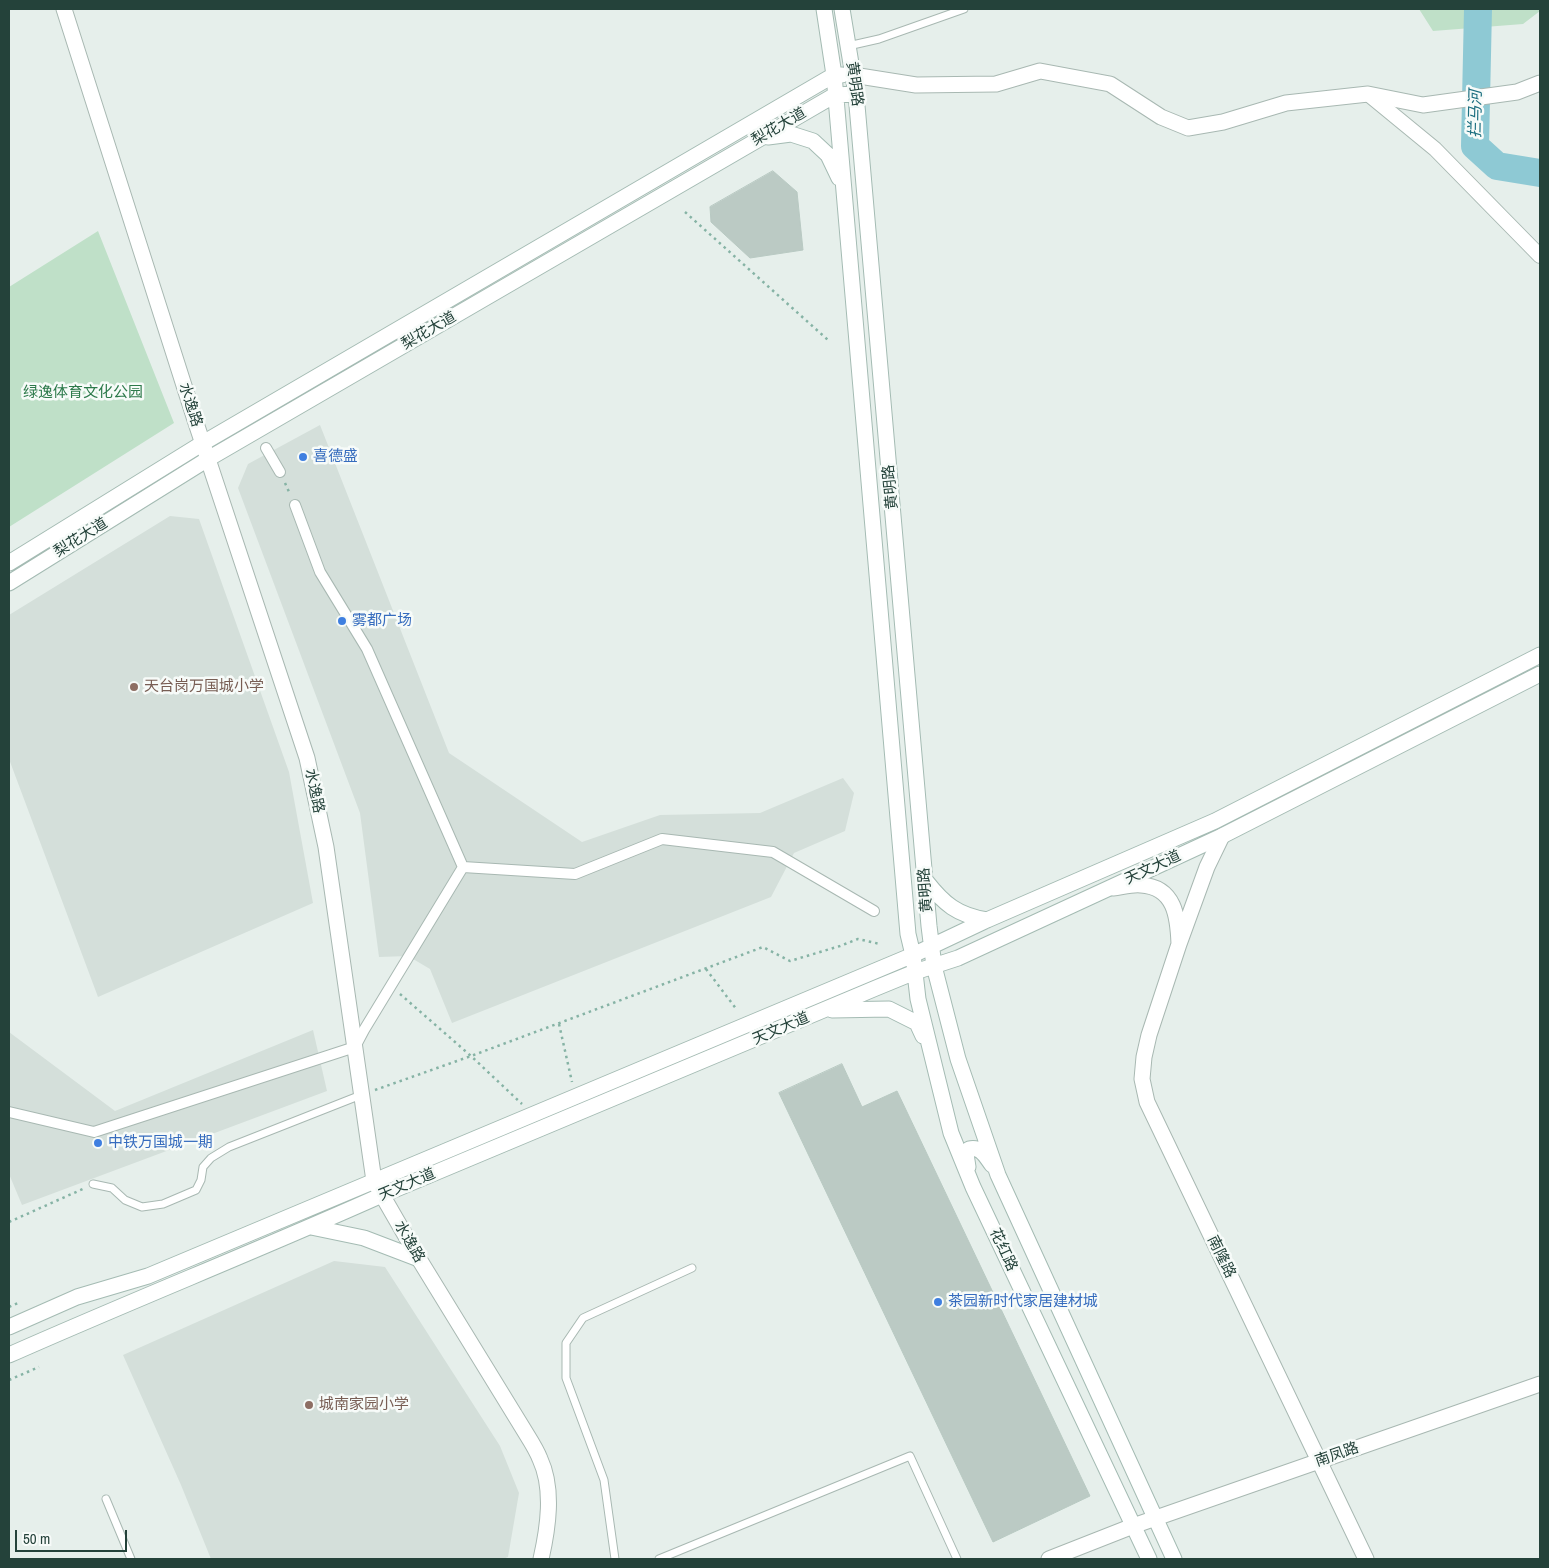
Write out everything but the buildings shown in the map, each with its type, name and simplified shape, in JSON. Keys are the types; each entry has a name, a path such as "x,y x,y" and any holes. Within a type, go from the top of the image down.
{"main road":[{"name":"水逸路","path":"64,9 208,459 307,758 326,847 374,1181 419,1260 527,1435 541,1461 548,1487 546,1535 541,1559"},
{"name":"黄明路","path":"824,9 834,75 908,934 913,954"},
{"name":"黄明路","path":"842,9 856,94 934,966"},
{"path":"834,75 853,75 916,85 996,84 1040,71 1110,84 1161,117 1188,128 1223,122 1286,103 1368,94 1423,105 1517,92 1540,83"},
{"name":"梨花大道","path":"9,563 203,443 834,75"},
{"name":"梨花大道","path":"9,583 208,459 835,95 856,94"},
{"path":"760,139 791,134 813,142 828,155 844,189"},
{"name":"天文大道","path":"9,1328 77,1297 148,1276 932,946 987,920 1215,821 1540,655"},
{"name":"天文大道","path":"9,1355 382,1195 915,972 958,958 1222,836 1538,677"},
{"name":"南隆路","path":"1222,836 1207,867 1149,1035 1142,1079 1147,1102 1366,1559"},
{"path":"926,882 940,900 954,909 972,917 987,920"},
{"path":"1109,889 1141,884 1155,888 1166,895 1173,905 1178,918 1179,944"},
{"name":"花红路","path":"913,954 918,999 951,1133 973,1187 1149,1559"},
{"name":"花红路","path":"934,966 958,1059 998,1175 1174,1559"},
{"path":"826,1010 889,1009 917,1023 930,1050"},
{"path":"973,1187 966,1160 966,1154 969,1149 981,1150 998,1175"},
{"path":"311,1227 364,1238 419,1260"},
{"name":"南凤路","path":"1049,1559 1133,1526 1540,1384"}],"street":[{"path":"1368,94 1435,149 1540,256"},
{"path":"266,448 280,472"},
{"path":"295,505 320,572 367,649 464,867"},
{"path":"464,867 575,874 662,839 773,852 874,911"},
{"path":"9,1112 94,1132 355,1048 464,867"}],"lane":[{"path":"848,46 879,39 964,9"},
{"path":"93,1184 112,1188 125,1200 142,1207 162,1204 196,1190 201,1180 203,1167 211,1158 230,1147 362,1094"},
{"path":"615,1559 604,1480 566,1378 566,1343 583,1318 692,1268"},
{"path":"659,1559 910,1456 957,1559"},
{"path":"106,1499 131,1559"}],"path":[{"path":"685,212 828,340"},
{"path":"280,472 295,505"},
{"path":"362,1094 559,1024 763,947 790,961 858,939 880,944"},
{"path":"706,969 737,1010"},
{"path":"391,986 471,1056 522,1104"},
{"path":"559,1024 572,1082"},
{"path":"9,1222 93,1184"},
{"path":"9,1307 20,1302"},
{"path":"9,1380 39,1367"}],"shaded area":[{"name":"雾都广场","path":"320,425 449,753 582,842 660,815 760,813 843,778 854,793 845,831 794,853 771,897 452,1023 430,969 408,956 379,957 360,813 238,488 248,464"},
{"name":"天台岗万国城小学","path":"170,516 199,519 289,772 313,903 98,997 9,759 9,615"},
{"name":"中铁万国城一期","path":"313,1030 327,1091 22,1205 9,1174 9,1032 115,1111"},
{"name":"城南家园小学","path":"334,1261 385,1267 500,1446 519,1493 508,1557 503,1559 211,1559 181,1485 123,1355"}],"green space":[{"path":"1419,9 1540,9 1540,11 1523,24 1433,31"},
{"name":"绿逸体育文化公园","path":"98,231 174,423 9,527 9,287"}],"waterway":[{"name":"拦马河","path":"1478,9 1475,146 1497,166 1540,173"}],"place":[{"name":"喜德盛","path":"303,457"},
{"name":"雾都广场","path":"342,621"},
{"name":"天台岗万国城小学","path":"134,687"},
{"name":"中铁万国城一期","path":"98,1143"},
{"name":"茶园新时代家居建材城","path":"938,1302"},
{"name":"城南家园小学","path":"309,1405"}]}
